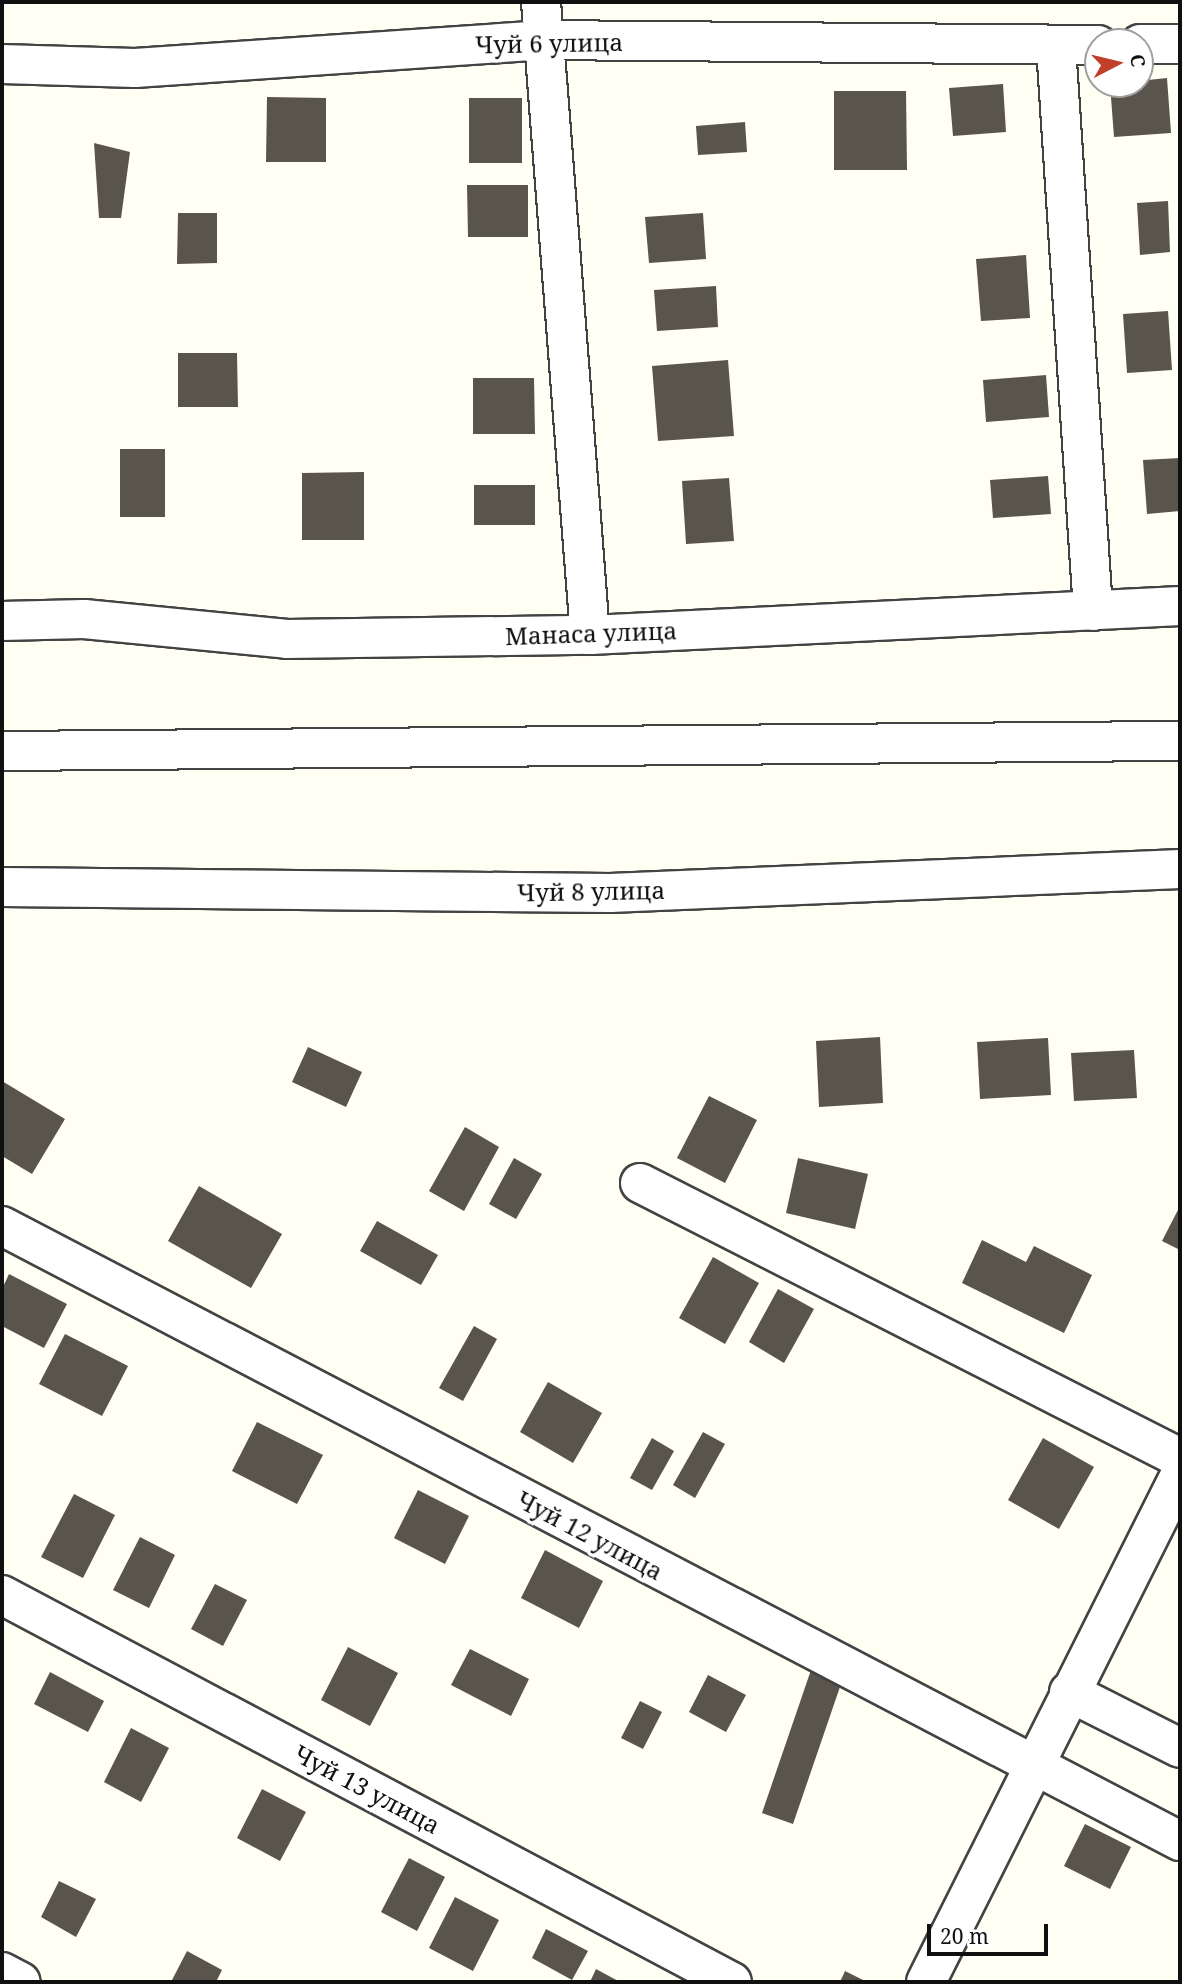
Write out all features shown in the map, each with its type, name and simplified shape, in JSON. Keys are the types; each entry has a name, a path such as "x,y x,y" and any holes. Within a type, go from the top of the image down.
{"street":[{"path":"541,2 541,40 590,635"},
{"name":"Чуй 6 улица","path":"2,64 135,68 541,40 1084,45"},
{"path":"1154,44 1180,44"},
{"path":"1056,46 1093,611"},
{"name":"Манаса улица","path":"2,621 84,619 287,639 590,635 1180,606"},
{"path":"2,751 1180,741"},
{"name":"Чуй 8 улица","path":"2,887 610,893 1180,869"},
{"path":"640,1183 1180,1458"},
{"name":"Чуй 12 улица","path":"2,1226 1031,1766 1180,1841"},
{"path":"926,1982 1031,1766 1180,1475"},
{"name":"Чуй 13 улица","path":"2,1595 732,1982"},
{"path":"1069,1692 1180,1748"},
{"path":"2,1972 22,1982"}],"building":[{"path":"1167,78 1171,133 1114,137 1111,98 1154,98 1154,79"},
{"path":"1003,84 1006,132 953,136 949,88"},
{"path":"834,91 906,91 907,170 834,170"},
{"path":"267,97 326,98 326,162 266,162"},
{"path":"469,98 522,98 522,163 469,163"},
{"path":"745,122 747,152 698,155 696,126"},
{"path":"94,143 130,152 121,218 99,218"},
{"path":"467,185 528,185 528,237 468,237"},
{"path":"1168,201 1170,252 1140,255 1137,203"},
{"path":"178,213 217,213 217,263 177,264"},
{"path":"703,213 706,259 649,263 645,217"},
{"path":"1026,255 1030,318 981,321 976,259"},
{"path":"716,286 718,327 657,331 654,290"},
{"path":"1168,311 1172,370 1127,373 1123,314"},
{"path":"178,353 237,353 238,407 178,407"},
{"path":"728,360 734,436 658,441 652,366"},
{"path":"1046,375 1049,417 986,422 983,380"},
{"path":"473,378 534,378 535,434 473,434"},
{"path":"120,449 165,449 165,517 120,517"},
{"path":"1180,458 1180,511 1147,514 1143,460"},
{"path":"364,472 364,540 302,540 302,473"},
{"path":"1048,476 1051,514 993,518 990,480"},
{"path":"729,478 734,541 686,544 682,481"},
{"path":"474,485 535,485 535,525 474,525"},
{"path":"880,1037 883,1103 819,1107 816,1041"},
{"path":"1048,1038 1051,1095 980,1099 977,1042"},
{"path":"308,1047 362,1072 346,1107 292,1082"},
{"path":"1134,1050 1137,1098 1074,1101 1071,1053"},
{"path":"2,1081 65,1119 32,1174 2,1156"},
{"path":"709,1096 757,1120 725,1183 677,1158"},
{"path":"465,1127 499,1147 464,1211 429,1191"},
{"path":"514,1158 542,1174 516,1219 489,1204"},
{"path":"798,1158 868,1174 855,1229 786,1213"},
{"path":"199,1186 282,1234 251,1288 168,1241"},
{"path":"1180,1206 1180,1250 1162,1241"},
{"path":"377,1221 438,1255 421,1285 360,1251"},
{"path":"982,1240 1026,1262 1034,1246 1092,1275 1064,1333 962,1283"},
{"path":"713,1257 759,1283 725,1344 679,1318"},
{"path":"9,1274 67,1304 44,1348 2,1326 2,1289"},
{"path":"778,1289 814,1309 784,1363 749,1342"},
{"path":"474,1326 497,1339 463,1401 439,1388"},
{"path":"65,1334 128,1366 102,1416 39,1384"},
{"path":"548,1382 602,1413 573,1463 520,1432"},
{"path":"257,1422 323,1455 297,1504 232,1471"},
{"path":"703,1432 725,1444 695,1498 673,1485"},
{"path":"652,1438 674,1451 652,1490 630,1478"},
{"path":"1043,1438 1094,1467 1059,1529 1008,1500"},
{"path":"418,1490 469,1516 445,1564 394,1538"},
{"path":"74,1494 115,1515 83,1578 41,1557"},
{"path":"140,1537 175,1555 149,1608 113,1590"},
{"path":"545,1550 603,1581 579,1628 521,1598"},
{"path":"215,1584 247,1600 223,1646 191,1629"},
{"path":"348,1647 398,1673 370,1726 321,1700"},
{"path":"470,1649 529,1679 511,1716 451,1685"},
{"path":"811,1670 842,1681 793,1824 762,1813"},
{"path":"50,1672 104,1701 88,1732 34,1704"},
{"path":"708,1675 746,1695 726,1732 689,1712"},
{"path":"640,1701 662,1712 643,1749 621,1738"},
{"path":"131,1728 169,1748 141,1802 104,1782"},
{"path":"262,1789 306,1812 280,1861 237,1838"},
{"path":"1085,1824 1131,1847 1110,1889 1064,1866"},
{"path":"409,1858 445,1877 417,1931 381,1912"},
{"path":"59,1881 96,1899 76,1937 41,1917"},
{"path":"455,1897 499,1920 473,1971 429,1948"},
{"path":"546,1929 588,1951 572,1980 532,1958"},
{"path":"187,1951 222,1970 216,1982 171,1982"},
{"path":"596,1969 620,1982 590,1982"},
{"path":"845,1971 867,1982 840,1982"}]}
